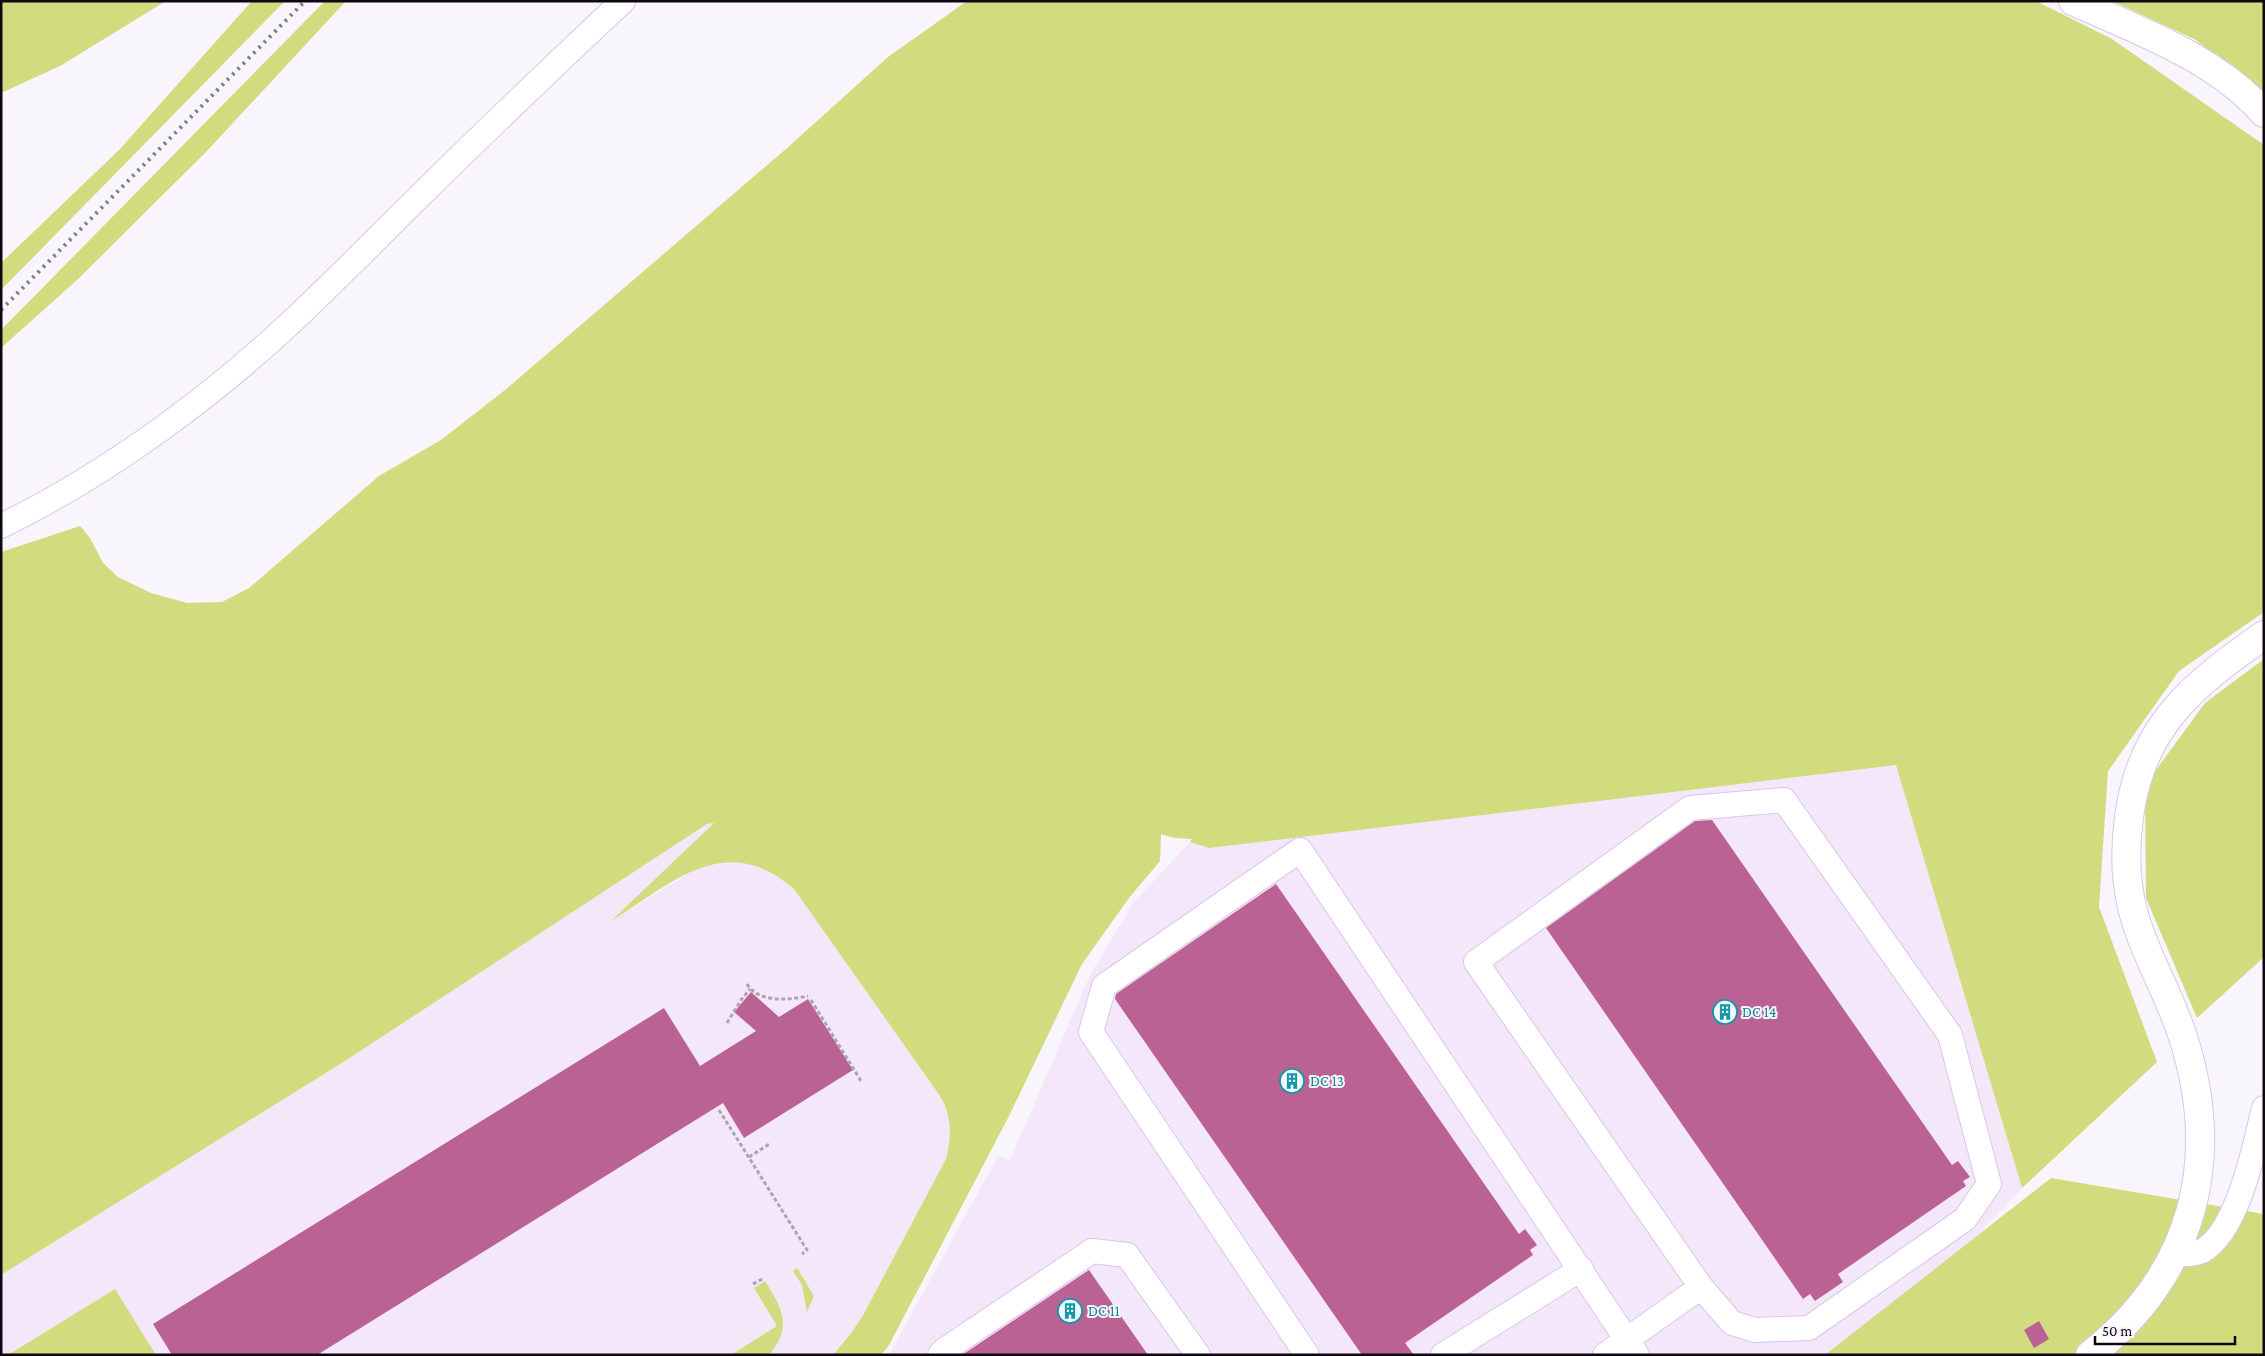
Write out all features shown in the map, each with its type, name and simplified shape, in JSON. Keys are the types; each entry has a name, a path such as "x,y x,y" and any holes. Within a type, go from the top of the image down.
{"main road":[{"path":"2073,1 2198,60 2228,81 2264,113"},
{"path":"2090,1355 2112,1338 2138,1310 2158,1285 2175,1254 2192,1205 2198,1176 2201,1144 2197,1084 2182,1032 2143,941 2132,906 2127,871 2126,838 2131,801 2149,747 2162,725 2200,682 2264,635"}],"street":[{"path":"1,526 44,505 136,446 222,381 300,314 494,123 623,1"},
{"path":"1784,800 1950,1035 1989,1184 1965,1219 1809,1328 1755,1330 1732,1323 1701,1288 1476,962 1690,808 1784,800"},
{"path":"1307,1355 1091,1032 1104,986 1300,850 1633,1347"},
{"path":"2175,1254 2191,1254 2201,1251 2213,1243 2221,1233 2248,1174 2264,1108"},
{"path":"940,1355 943,1350 1092,1251 1127,1256 1198,1355"},
{"path":"1443,1355 1581,1269"},
{"path":"1605,1355 1633,1347 1701,1288"}],"path":[{"path":"747,984 750,989 767,998 808,996"},
{"path":"727,1023 750,989"},
{"path":"811,1000 861,1081"},
{"path":"719,1110 807,1250 802,1254"},
{"path":"749,1157 771,1143"},
{"path":"753,1284 764,1278"}],"shaded area":[{"path":"1897,764 2022,1189 1928,1287 1837,1355 889,1355 998,1156 1010,1160 1090,975 1133,903 1190,842 1209,848"},
{"path":"715,823 613,920 694,870 718,862 739,862 760,866 778,876 794,889 940,1096 948,1113 951,1128 950,1144 946,1159 862,1317 833,1355 1,1355 1,1275 345,1061 707,824"}],"green space":[{"path":"1,1 166,1 60,66 1,93"},
{"path":"252,1 285,1 1,290 1,263 119,150"},
{"path":"325,1 346,1 206,152 77,280 1,348 1,330"},
{"path":"967,1 2036,1 2112,39 2264,145 2264,612 2179,671 2108,771 2099,907 2157,1062 2022,1188 1896,765 1209,848 1190,842 1192,839 1175,838 1161,834 1160,861 1129,898 1082,964 1009,1116 889,1345 881,1355 833,1355 862,1317 946,1159 950,1135 949,1119 940,1096 794,889 769,872 745,863 722,863 699,868 655,892 610,922 714,823 707,824 345,1061 1,1275 1,552 80,526 90,538 103,563 118,577 151,593 187,603 222,602 249,588 379,476 441,440 505,390 786,149 888,57"},
{"path":"2112,1 2264,1 2264,94 2196,40"},
{"path":"2264,659 2264,957 2197,1018 2146,898 2145,785 2205,703"},
{"path":"2051,1178 2264,1214 2264,1355 1825,1355"},
{"path":"797,1268 814,1296 807,1312 802,1285 793,1271"},
{"path":"765,1281 780,1309 783,1326 781,1335 769,1355 731,1355 777,1326 754,1288"},
{"path":"115,1289 156,1355 8,1355"}],"building":[{"name":"DC 14","path":"1712,820 1952,1165 1958,1161 1970,1177 1963,1181 1966,1186 1838,1274 1843,1282 1815,1301 1810,1294 1803,1299 1546,928 1695,821"},
{"name":"DC 13","path":"1276,884 1519,1234 1525,1229 1537,1245 1530,1250 1533,1255 1405,1343 1414,1355 1362,1355 1115,999 1116,994"},
{"path":"751,992 779,1017 808,999 853,1070 744,1138 723,1103 317,1355 172,1355 153,1324 664,1008 700,1066 756,1031 734,1012"},
{"name":"DC 11","path":"1089,1270 1148,1355 962,1355"},
{"path":"2039,1321 2049,1339 2034,1348 2024,1330"}],"railway":[{"path":"1,310 305,1"}],"place":[{"name":"DC 14","path":"1725,1012"},
{"name":"DC 13","path":"1292,1081"},
{"name":"DC 11","path":"1070,1311"}]}
